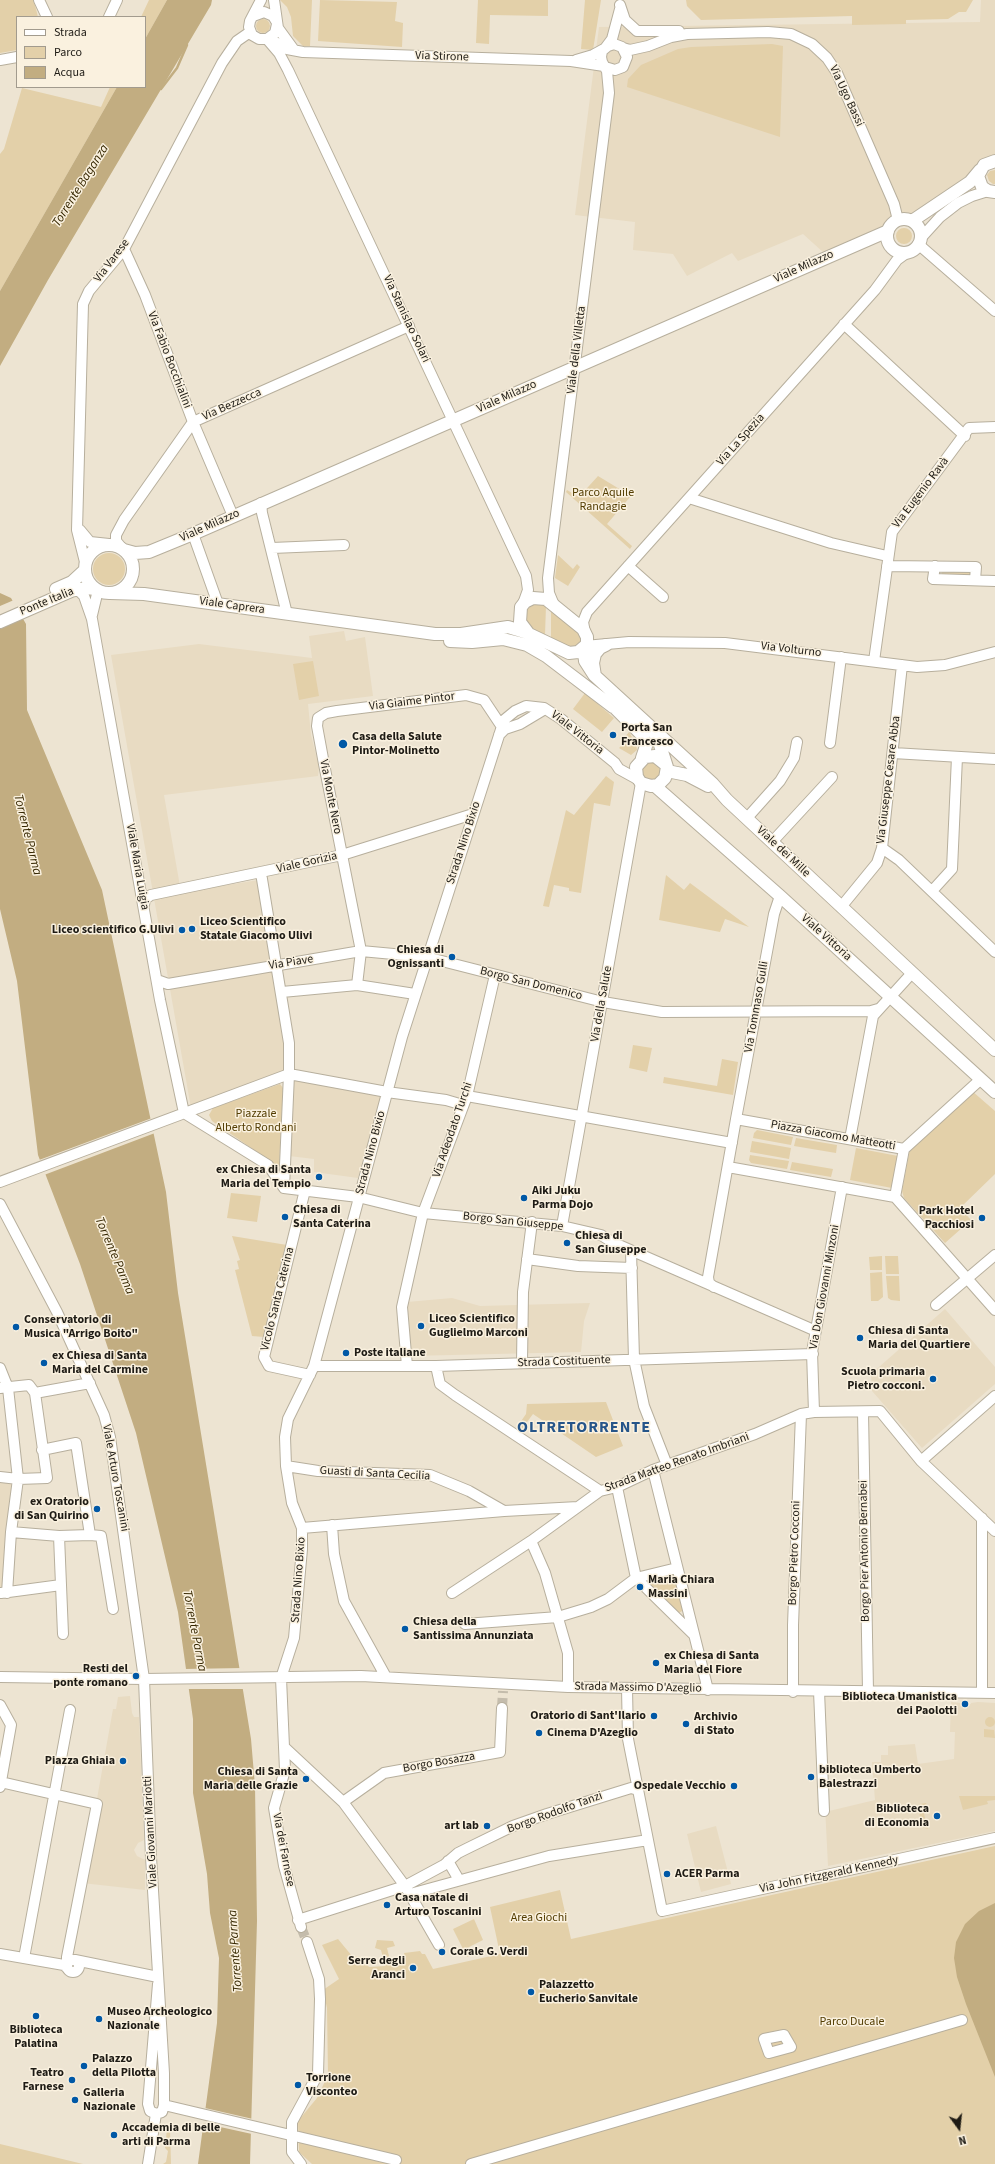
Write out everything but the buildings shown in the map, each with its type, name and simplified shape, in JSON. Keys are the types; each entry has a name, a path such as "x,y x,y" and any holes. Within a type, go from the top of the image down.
{"main road":[{"name":"Via La Spezia","path":"989,162 978,176 980,184 992,192"},
{"name":"Via La Spezia","path":"912,221 970,182 989,162"},
{"path":"908,252 898,251 890,245 888,230 898,220 912,221 919,229 919,242"},
{"name":"Viale Milazzo","path":"122,549 135,553 149,552 193,534 261,503 454,421 574,366 888,230"},
{"name":"Via La Spezia","path":"908,252 919,242"},
{"path":"109,544 122,549 133,564 131,579 123,589 101,591 88,581 85,566 96,548 109,544"},
{"name":"Ponte Italia","path":"0,622 72,586 85,566"},
{"name":"Ponte Italia","path":"0,614 72,586 101,591"},
{"name":"Viale Caprera","path":"101,591 132,593 446,634 469,633 500,628 514,628 528,639"},
{"path":"585,632 548,600 540,597 530,599 523,604 519,619 528,639 546,656 613,707"},
{"name":"Viale Caprera","path":"355,623 380,631 451,641 467,642 503,639 528,639"},
{"name":"Viale dei Mille","path":"585,632 587,639 585,646 585,662 596,677 649,727 660,734 714,784 727,800 995,1050"},
{"path":"528,639 552,645 573,654 580,651 585,646"},
{"path":"552,645 645,738 646,751 636,770 640,782 648,786 655,786 664,780 666,767 658,740 649,727"},
{"path":"596,677 593,670 595,654 600,648 606,645"},
{"path":"641,760 655,756 666,767 699,780 727,800"},
{"name":"Viale Vittoria","path":"655,786 780,896 995,1092"}],"street":[{"path":"39,0 46,15"},
{"path":"109,16 117,0"},
{"path":"261,0 249,24 250,32 256,38 268,39 276,31 274,0"},
{"path":"619,18 622,48 627,57 624,66 615,70 605,67 601,57 605,48 611,41 619,18 621,3"},
{"path":"621,3 625,20 636,31 683,31 693,34"},
{"path":"253,16 264,12 270,14 280,32 294,50"},
{"name":"Via Varese","path":"85,566 77,534 81,323 83,304 88,292 124,249 222,63 237,41 250,32"},
{"name":"Via Ugo Bassi","path":"622,48 630,50 649,46 671,37 693,34 782,33 798,37 818,48 830,61 839,77 894,204 898,220"},
{"name":"Via Stirone","path":"268,39 281,46 294,50 313,52 571,61 605,67"},
{"name":"Via Stanislao Solari","path":"268,39 279,53 288,70 527,578 528,590 523,604"},
{"path":"605,48 614,44 622,48"},
{"name":"Via Ugo Bassi","path":"624,66 632,57 649,46"},
{"name":"Via Stirone","path":"571,61 593,55 605,48"},
{"path":"0,60 16,57"},
{"name":"Viale della Villetta","path":"609,93 616,75 624,66"},
{"name":"Viale della Villetta","path":"555,606 550,596 548,578 609,93 608,74 605,67"},
{"name":"Via La Spezia","path":"919,242 940,217 958,203 972,196 992,192"},
{"path":"919,242 995,311"},
{"name":"Via Fabio Bocchialini","path":"124,249 145,295 193,422 233,516"},
{"name":"Via La Spezia","path":"585,632 583,622 585,614 885,278 897,260 908,252"},
{"path":"844,324 965,436"},
{"name":"Via Bezzecca","path":"122,549 117,542 116,535 124,520 193,422 409,326"},
{"name":"Via Eugenio Ravà","path":"874,661 892,532 965,436 969,428 995,427"},
{"path":"689,498 887,561 935,566 976,567 976,580 995,580"},
{"path":"261,503 262,513 272,548 287,614"},
{"name":"Via Varese","path":"78,522 82,534 88,540 109,544"},
{"path":"193,534 218,604"},
{"path":"272,548 344,545"},
{"path":"628,566 662,597"},
{"name":"Viale Maria Luigia","path":"72,586 84,596 92,619 157,980 184,1113"},
{"name":"Viale Maria Luigia","path":"92,619 101,591"},
{"name":"Via Volturno","path":"585,646 629,642 725,643 917,667 945,666 995,652"},
{"path":"830,744 841,657"},
{"name":"Via Giuseppe Cesare Abba","path":"841,907 877,863 882,848 902,665"},
{"name":"Via Giaime Pintor","path":"317,726 318,718 326,713 466,695 484,700 502,727"},
{"name":"Viale Vittoria","path":"519,709 533,706 545,709 561,718 612,761 619,769 640,782"},
{"name":"Strada Nino Bixio","path":"281,1678 294,1638 302,1528 292,1503 286,1466 285,1437 288,1419 312,1371 358,1197 426,957 504,720 519,709"},
{"path":"498,737 505,729 520,724 545,709"},
{"name":"Via Monte Nero","path":"317,726 361,951 356,985"},
{"path":"747,818 780,781 794,758 798,742"},
{"path":"893,753 995,759"},
{"path":"932,891 952,869 957,757"},
{"name":"Viale Vittoria","path":"612,761 626,765 641,760"},
{"path":"772,842 832,777"},
{"name":"Via della Salute","path":"562,1226 583,1116 640,782"},
{"name":"Viale Gorizia","path":"144,905 145,899 150,895 342,855 473,814"},
{"path":"882,848 899,860 995,952"},
{"path":"261,873 282,992 289,1043 284,1188"},
{"name":"Via Tommaso Gulli","path":"736,1118 774,914 780,896"},
{"name":"Via Piave","path":"157,980 168,984 277,964 361,951 426,957"},
{"name":"Borgo San Domenico","path":"426,957 603,1002 662,1012 868,1011 878,1009"},
{"path":"850,1139 872,1016 912,973"},
{"name":"Via Adeodato Turchi","path":"406,1366 402,1307 423,1213 465,1100 495,975"},
{"path":"282,992 356,985 415,994"},
{"path":"1,1182 289,1074 387,1092 446,1100 465,1100 583,1116 732,1142"},
{"path":"904,1149 981,1079"},
{"path":"184,1113 268,1165 284,1188"},
{"path":"714,1287 709,1283 708,1277 736,1118"},
{"name":"Piazza Giacomo Matteotti","path":"736,1118 904,1149 895,1197"},
{"path":"728,1167 895,1197 995,1310"},
{"name":"Via Don Giovanni Minzoni","path":"814,1412 813,1354 842,1187"},
{"name":"Borgo San Giuseppe","path":"284,1188 358,1197 423,1213 532,1222 562,1226 601,1235 631,1251 816,1331"},
{"name":"Vicolo Santa Caterina","path":"305,1190 264,1357 269,1366 312,1371"},
{"name":"Viale Arturo Toscanini","path":"0,1204 58,1312 104,1415 110,1438 144,1679"},
{"path":"522,1363 523,1292 532,1222"},
{"path":"631,1251 634,1359 644,1406 667,1465"},
{"path":"936,1306 995,1255"},
{"path":"527,1259 578,1266 632,1268"},
{"name":"Strada Costituente","path":"312,1371 406,1366 813,1354"},
{"path":"436,1366 440,1384 600,1491"},
{"path":"0,1368 18,1479 3,1593 61,1585"},
{"path":"35,1393 90,1383"},
{"path":"0,1477 18,1479 47,1478 35,1393 29,1385 4,1388"},
{"path":"995,1396 921,1461 995,1531"},
{"name":"Strada Matteo Renato Imbriani","path":"452,1593 531,1541 600,1491 617,1487 653,1470 755,1434 800,1414 814,1412 880,1411 921,1461"},
{"name":"Borgo Pier Antonio Bernabei","path":"863,1412 868,1691"},
{"name":"Borgo Pietro Cocconi","path":"793,1692 793,1625 800,1414"},
{"path":"42,1450 76,1444 90,1535"},
{"name":"Guasti di Santa Cecilia","path":"286,1466 318,1471 430,1475 469,1491 504,1511"},
{"path":"653,1470 692,1634 708,1690"},
{"path":"617,1487 636,1578 692,1634"},
{"path":"302,1528 504,1511 578,1507"},
{"path":"982,1518 982,1692"},
{"path":"332,1525 334,1554 344,1602 386,1677"},
{"path":"12,1532 58,1536 101,1536 113,1609"},
{"path":"58,1536 63,1634"},
{"path":"531,1541 542,1565 568,1653 568,1687"},
{"path":"465,1624 558,1617 591,1607 608,1599 636,1578 677,1568"},
{"name":"Strada Massimo D'Azeglio","path":"0,1677 157,1679 361,1676 503,1688 568,1687 793,1692 868,1691 995,1693"},
{"name":"Via dei Farnese","path":"281,1678 285,1770 276,1798 274,1811 284,1866 300,1924"},
{"name":"Viale Giovanni Mariotti","path":"144,1679 158,1980 167,2104"},
{"path":"407,1890 460,1880 549,1856 648,1840 628,1739 627,1688"},
{"path":"819,1691 824,1811"},
{"path":"0,1705 11,1725 1,1784 97,1804 72,1962"},
{"name":"Borgo Bosazza","path":"343,1802 384,1773 500,1752 502,1708"},
{"path":"24,1958 70,1712"},
{"path":"284,1747 343,1802 407,1890 439,1946"},
{"name":"Borgo Rodolfo Tanzi","path":"300,1924 407,1890 468,1848 540,1816 631,1788 638,1790"},
{"name":"Via John Fitzgerald Kennedy","path":"648,1840 662,1911 995,1838"},
{"path":"448,1861 452,1864 460,1880"},
{"path":"301,2164 293,2154 287,2135 295,2113 318,2074 320,1999 319,1979 307,1942"},
{"path":"0,1954 64,1965 72,1962 89,1964 158,1980"},
{"name":"Viale Giovanni Mariotti","path":"149,2096 158,1980"},
{"path":"471,2164 962,2020"},
{"path":"156,2114 149,2108 149,2096 157,2093 167,2104 287,2135 396,2160"},
{"path":"156,2114 162,2112 167,2104"},
{"path":"148,2164 156,2114"}],"shaded area":[{"path":"981,0 995,0 995,164 946,207 824,253 803,234 738,261 732,253 687,276 673,254 633,250 635,222 575,215 599,27 980,22"},
{"path":"344,631 346,641 365,637 373,696 308,704 311,735 319,767 318,776 164,795 181,892 259,880 281,1013 286,1072 191,1108 111,655 199,644 312,658 309,636"},
{"path":"293,1078 382,1095 358,1178 314,1172 314,1159 289,1156"},
{"path":"452,1298 480,1306 590,1303 584,1321 581,1352 409,1356 407,1302"},
{"name":"Scuola primaria Pietro cocconi.","path":"945,1309 995,1367 995,1384 922,1448 872,1391 871,1374"},
{"path":"0,1482 12,1483 2,1591 0,1591"},
{"name":"Piazza Ghiaia","path":"130,1696 132,1713 134,1717 139,1717 144,1840 138,1843 134,1850 137,1856 145,1860 145,1890 82,1883 113,1709 116,1709 118,1697"},
{"path":"951,1702 971,1704 978,1702 995,1703 995,1831 828,1866 825,1806 829,1811 875,1800 872,1762 881,1762 881,1755 888,1755 888,1746 915,1744 918,1764 954,1759 955,1732 950,1732"},
{"path":"716,1826 731,1884 701,1892 687,1834"}],"green space":[{"path":"0,0 33,0 38,16 16,16 16,50 0,53"},
{"path":"149,0 167,0 146,37 146,16 141,16"},
{"path":"280,0 312,0 310,46 303,46 293,36 291,17 287,7"},
{"path":"320,0 397,2 395,21 403,23 402,47 318,41"},
{"path":"478,0 548,0 548,16 490,15 489,44 476,43"},
{"path":"585,0 601,0 593,50 581,49"},
{"path":"686,0 973,0 966,12 959,12 948,19 906,20 906,24 852,25 852,16 701,20 687,6"},
{"path":"263,19 268,21 270,26 268,31 263,33 258,31 256,26 258,21"},
{"path":"772,44 783,46 780,137 627,87 628,79 641,65 678,49 691,47"},
{"path":"22,88 101,107 110,88 116,88 0,291 0,154 4,149"},
{"path":"995,170 995,184 993,184 989,181 987,175 990,171"},
{"path":"901,228 907,228 912,233 910,242 907,244 901,244 896,239 896,233"},
{"name":"Parco Aquile Randagie","path":"598,476 631,496 607,524 632,546 630,549 566,492 567,490 579,497"},
{"path":"106,553 112,553 121,557 125,569 121,581 112,585 106,585 97,581 93,572 93,566 97,557"},
{"path":"558,555 573,569 577,564 580,567 568,586 555,578"},
{"path":"942,571 970,571 970,577 942,577"},
{"path":"540,603 546,606 545,635 530,628 524,617 528,607 532,604"},
{"path":"551,610 579,633 581,642 576,647 569,647 551,638"},
{"path":"313,661 319,696 299,700 293,664"},
{"path":"585,693 614,718 602,732 573,709"},
{"path":"629,732 636,744 637,750 631,755 619,748 625,742 623,739"},
{"path":"651,762 657,765 660,771 657,777 651,780 645,777 642,771 645,765"},
{"path":"606,776 614,782 610,806 594,803 581,893 569,891 569,888 554,885 549,907 543,906 566,810 574,815"},
{"path":"666,875 684,890 690,883 749,927 725,919 720,932 659,920"},
{"path":"633,1045 652,1048 647,1072 629,1068"},
{"path":"722,1059 738,1062 733,1095 663,1083 664,1077 717,1086"},
{"name":"Piazzale Alberto Rondani","path":"280,1084 283,1088 279,1167 212,1121 209,1115 213,1108"},
{"path":"972,1091 995,1111 995,1174 960,1208 971,1220 945,1243 904,1198 902,1191 910,1148"},
{"path":"757,1130 793,1137 791,1145 753,1138 754,1133"},
{"path":"796,1138 837,1145 836,1153 794,1146"},
{"path":"752,1141 791,1148 789,1159 750,1152"},
{"path":"856,1148 898,1156 892,1188 850,1180"},
{"path":"750,1155 789,1161 787,1169 751,1163 749,1160"},
{"path":"792,1162 833,1169 831,1177 790,1170"},
{"path":"231,1193 261,1196 257,1222 227,1218"},
{"path":"232,1236 287,1245 264,1337 252,1336 235,1270 239,1269 237,1261 240,1260"},
{"path":"882,1256 882,1270 870,1270 869,1257"},
{"path":"885,1256 898,1256 899,1274 886,1274"},
{"path":"882,1272 883,1297 878,1301 871,1301 870,1273"},
{"path":"886,1276 899,1276 900,1301 891,1300 888,1298"},
{"path":"606,1402 623,1446 596,1457 533,1414 521,1430 517,1427 526,1414 527,1404"},
{"path":"675,1576 684,1610 675,1615 650,1588 651,1581"},
{"path":"988,1717 992,1717 994,1718 994,1726 988,1727 985,1724 985,1720"},
{"path":"984,1729 994,1730 995,1738 984,1737"},
{"path":"959,1796 995,1796 995,1800 987,1801 988,1804 963,1810"},
{"path":"926,1803 927,1805 922,1806 928,1829 922,1827 918,1807 920,1804"},
{"name":"Parco Ducale","path":"995,1846 995,2164 312,2164 299,2152 298,2121 317,2098 328,2075 327,2008 323,1990 339,1979 322,1945 338,1939 352,1956 361,1957 369,1967 385,1966 381,1950 375,1948 377,1940 393,1941 395,1946 387,1948 390,1960 405,1957 404,1953 420,1951 422,1954 425,1954 433,1969 500,1954 490,1907 560,1890 571,1939"},
{"path":"474,1919 483,1940 469,1947 471,1955 467,1957 453,1929"},
{"path":"167,2129 170,2130 171,2164 163,2164 166,2162 168,2151 165,2148"},
{"path":"0,2144 54,2157 83,2164 0,2164"}],"water":[{"name":"Torrente Baganza","path":"167,0 212,0 211,5 48,280 0,366 0,291 116,88 146,88 146,37"},
{"name":"Torrente Parma","path":"0,593 11,598 26,624 27,710 102,890 166,1192 178,1293 251,1739 255,1786 257,1921 250,2164 198,2164 217,2023 219,1958 210,1913 207,1874 193,1793 193,1719 178,1612 136,1433 80,1264 38,1155 17,981 0,909"},
{"path":"995,1903 995,2077 966,2004 957,1977 954,1958 956,1942 965,1924 979,1911"}],"pier":[{"path":"14,600 25,618 0,629 0,606"},
{"path":"152,1118 155,1133 44,1175 39,1160"},
{"path":"243,1668 246,1689 187,1689 184,1669"},
{"path":"205,2108 253,2119 252,2134 202,2123"}],"waterway":[{"name":"Torrente Baganza","path":"161,89 177,68 187,45"}],"tunnel":[{"path":"502,1708 503,1691"},
{"path":"301,1927 307,1942"}],"place":[{"name":"Porta San Francesco","path":"613,735"},
{"name":"Casa della Salute Pintor-Molinetto","path":"343,744"},
{"name":"Liceo Scientifico Statale Giacomo Ulivi","path":"192,929"},
{"name":"Liceo scientifico G.Ulivi","path":"182,930"},
{"name":"Chiesa di Ognissanti","path":"452,957"},
{"name":"ex Chiesa di Santa Maria del Tempio","path":"319,1177"},
{"name":"Aiki Juku Parma Dojo","path":"524,1198"},
{"name":"Chiesa di Santa Caterina","path":"285,1217"},
{"name":"Park Hotel Pacchiosi","path":"982,1218"},
{"name":"Chiesa di San Giuseppe","path":"567,1243"},
{"name":"Liceo Scientifico Guglielmo Marconi","path":"421,1326"},
{"name":"Conservatorio di Musica \"Arrigo Boito\"","path":"16,1327"},
{"name":"Chiesa di Santa Maria del Quartiere","path":"860,1338"},
{"name":"Poste italiane","path":"346,1353"},
{"name":"ex Chiesa di Santa Maria del Carmine","path":"44,1363"},
{"name":"Scuola primaria Pietro cocconi.","path":"933,1379"},
{"name":"ex Oratorio di San Quirino","path":"97,1509"},
{"name":"Maria Chiara Massini","path":"640,1587"},
{"name":"Chiesa della Santissima Annunziata","path":"405,1629"},
{"name":"ex Chiesa di Santa Maria del Fiore","path":"656,1663"},
{"name":"Resti del ponte romano","path":"136,1676"},
{"name":"Biblioteca Umanistica dei Paolotti","path":"965,1704"},
{"name":"Oratorio di Sant'Ilario","path":"654,1716"},
{"name":"Archivio di Stato","path":"686,1724"},
{"name":"Cinema D'Azeglio","path":"539,1733"},
{"name":"Piazza Ghiaia","path":"123,1761"},
{"name":"biblioteca Umberto Balestrazzi","path":"811,1777"},
{"name":"Chiesa di Santa Maria delle Grazie","path":"306,1779"},
{"name":"Ospedale Vecchio","path":"734,1786"},
{"name":"Biblioteca di Economia","path":"937,1816"},
{"name":"art lab","path":"487,1826"},
{"name":"ACER Parma","path":"667,1874"},
{"name":"Casa natale di Arturo Toscanini","path":"387,1905"},
{"name":"Corale G. Verdi","path":"442,1952"},
{"name":"Serre degli Aranci","path":"413,1968"},
{"name":"Palazzetto Eucherio Sanvitale","path":"531,1992"},
{"name":"Biblioteca Palatina","path":"36,2016"},
{"name":"Museo Archeologico Nazionale","path":"99,2019"},
{"name":"Palazzo della Pilotta","path":"84,2066"},
{"name":"Teatro Farnese","path":"72,2080"},
{"name":"Torrione Visconteo","path":"298,2085"},
{"name":"Galleria Nazionale","path":"75,2100"},
{"name":"Accademia di belle arti di Parma","path":"114,2135"}],"district":[{"name":"OLTRETORRENTE","path":"584,1428"}],"park label":[{"name":"Area Giochi","path":"539,1918"}]}
